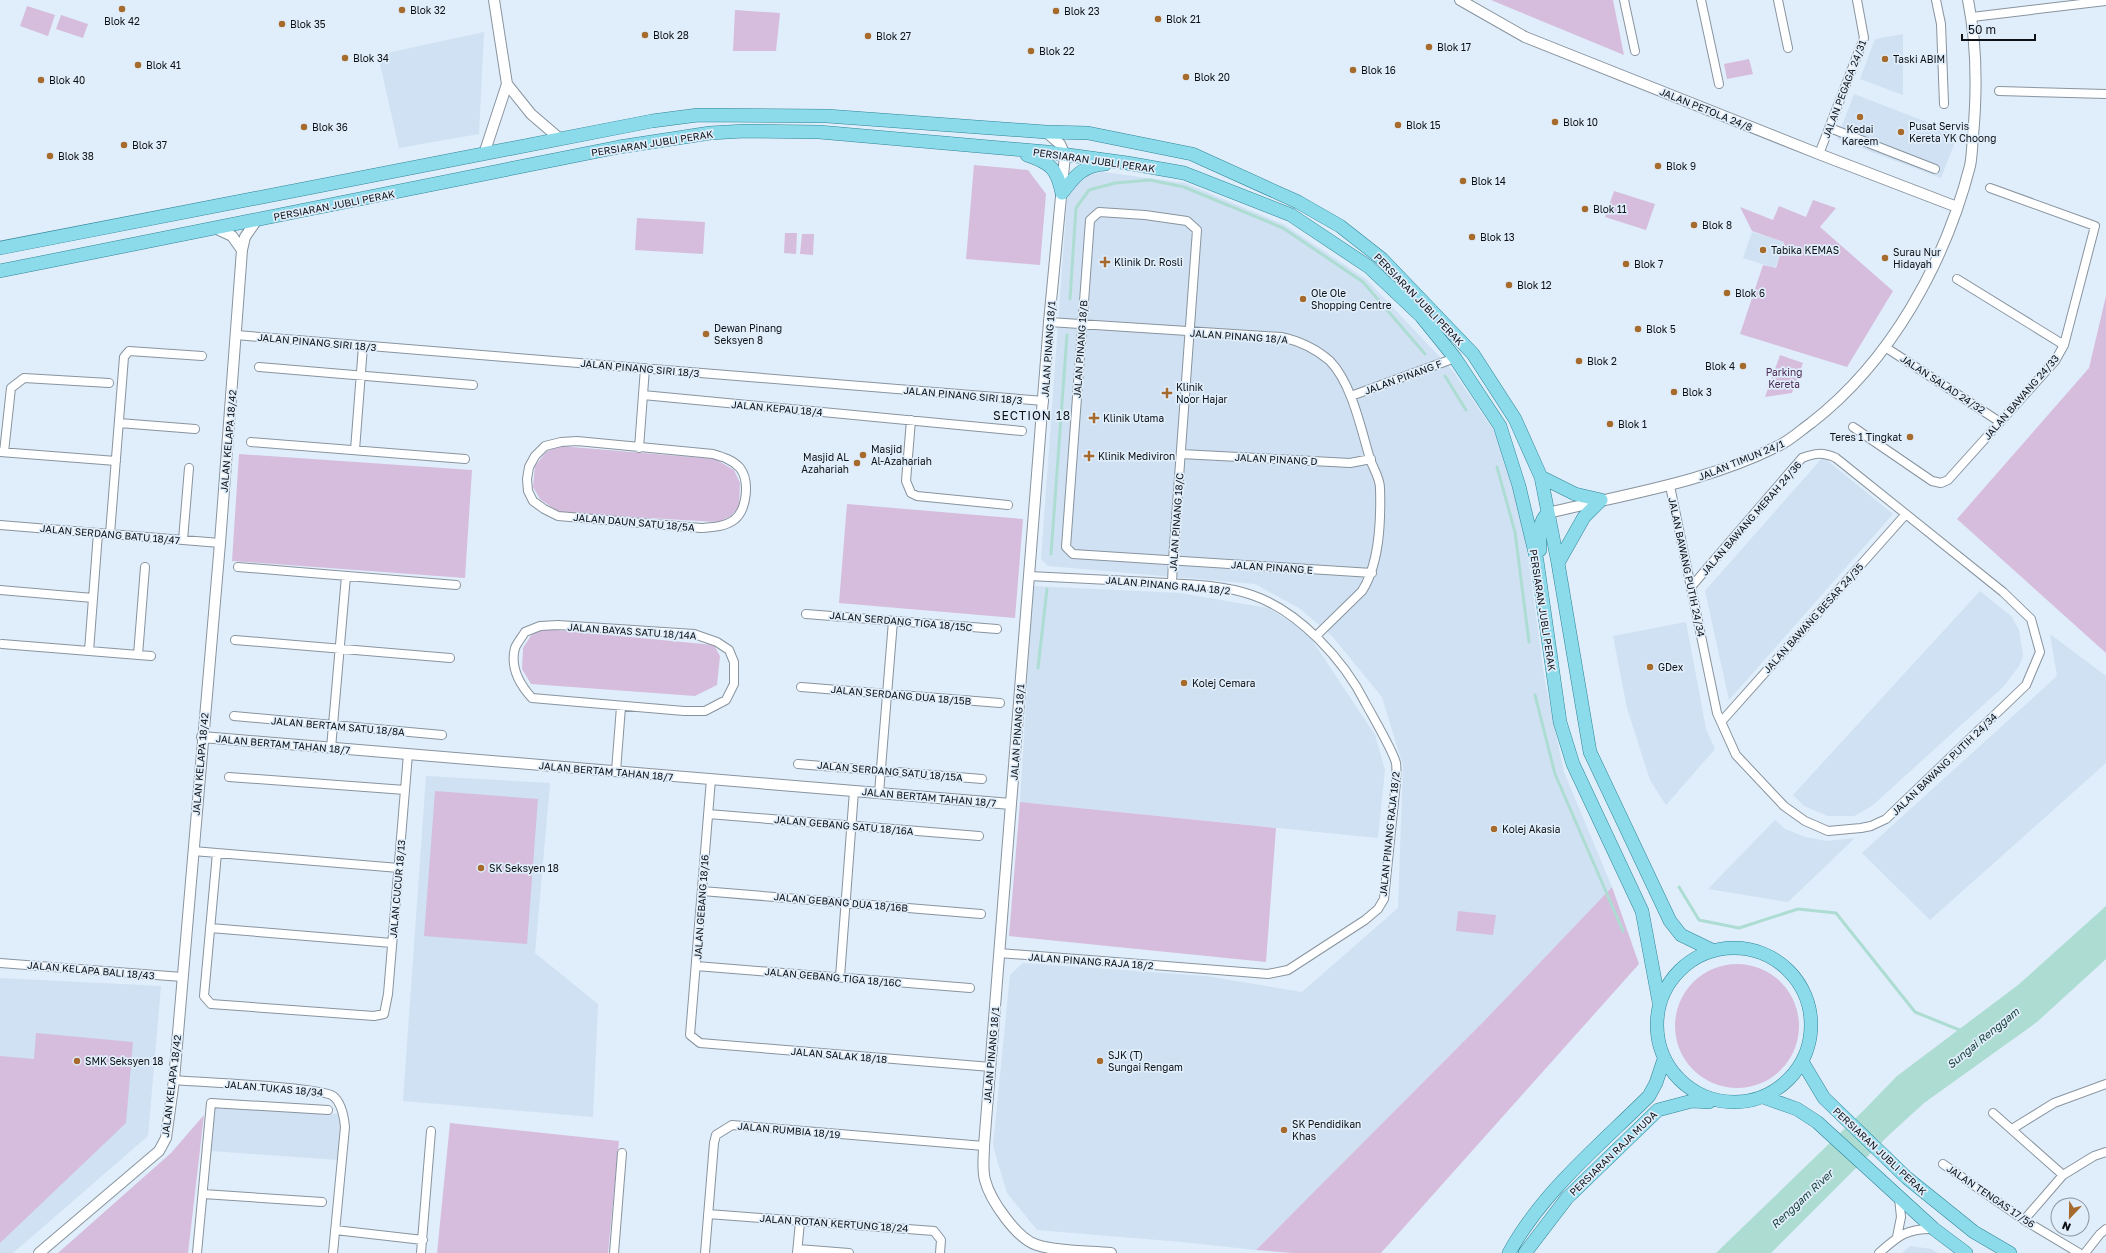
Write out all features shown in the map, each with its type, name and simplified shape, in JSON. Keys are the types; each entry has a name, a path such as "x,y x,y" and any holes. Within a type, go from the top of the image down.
{"main road":[{"name":"PERSIARAN JUBLI PERAK","path":"0,248 484,154 559,138 652,121 698,115 827,116 1046,132 1088,133 1192,154 1298,202 1340,226 1382,259 1473,354 1515,419 1541,476 1558,563 1590,752 1670,921 1681,935 1712,950"},
{"name":"PERSIARAN JUBLI PERAK","path":"0,271 256,221 619,147 710,133 745,131 819,132 1065,155 1127,163 1184,174 1292,215 1369,267 1421,316 1455,358 1500,426 1519,486 1537,561 1560,722 1573,764 1642,912 1659,1002"},
{"path":"1005,149 1048,164 1054,170 1062,193"},
{"path":"1062,193 1081,170 1100,165 1127,163"},
{"path":"1541,476 1575,494 1601,500"},
{"path":"1558,563 1584,517 1601,500"},
{"path":"1537,561 1540,551 1540,528 1543,518 1548,513"},
{"path":"1738,947 1764,953 1786,967 1802,987 1811,1012 1811,1038 1803,1063 1786,1084 1763,1097 1746,1102 1727,1102 1708,1098 1690,1089 1675,1076 1664,1059 1658,1041 1656,1028 1659,1002 1670,979 1689,961 1712,950 1738,947"},
{"name":"PERSIARAN RAJA MUDA","path":"1510,1253 1516,1241 1550,1195 1649,1096 1656,1083 1664,1059"},
{"name":"PERSIARAN JUBLI PERAK","path":"1803,1063 1824,1098 1907,1178 1974,1232 2010,1253"},
{"name":"PERSIARAN JUBLI PERAK","path":"1763,1097 1797,1109 1835,1136 1934,1229 1966,1253"},
{"name":"PERSIARAN RAJA MUDA","path":"1525,1253 1567,1198 1658,1110 1692,1101 1727,1102"}],"street":[{"path":"484,154 507,84 494,0"},
{"name":"JALAN PETOLA 24/8","path":"1460,0 1525,37 1819,154 1957,207"},
{"path":"1624,0 1635,50"},
{"path":"1701,0 1719,84"},
{"path":"1778,0 1788,48"},
{"name":"JALAN PEGAGA 24/31","path":"1819,154 1864,38 1857,0"},
{"path":"1936,0 1941,24 1944,104"},
{"name":"JALAN TIMUN 24/1","path":"1548,513 1601,500 1670,486 1712,473 1781,445 1835,404 1885,347 1924,286 1948,235 1970,165 1976,101 1972,17 1968,0"},
{"path":"1972,17 2106,1"},
{"path":"507,84 531,114 559,138"},
{"path":"1999,90 2106,94"},
{"path":"1830,128 1935,169"},
{"path":"1046,132 1060,144 1065,155"},
{"name":"JALAN PINANG 18/1","path":"1065,155 1049,322 1044,401 1028,576 984,1146 984,1179 993,1200 1020,1235 1037,1245 1111,1253"},
{"name":"JALAN BAWANG 24/33","path":"1852,427 1932,482 1941,483 1948,480 2055,361 2064,345 2095,226 1990,188"},
{"name":"JALAN PINANG 18/B","path":"1145,215 1099,212 1090,220 1066,547 1073,554 1172,560"},
{"name":"JALAN PINANG 18/C","path":"1145,215 1187,220 1197,230 1172,560 1172,583"},
{"name":"JALAN KELAPA 18/42","path":"39,1253 159,1151 166,1138 174,1080 202,737 220,543 242,250 245,237 256,221"},
{"path":"215,228 232,236 242,250"},
{"path":"1957,279 2064,345"},
{"name":"JALAN PINANG 18/A","path":"1049,322 1190,333 1274,337 1298,340 1312,347 1331,362 1352,396 1380,486 1378,537 1372,573 1362,592 1316,636"},
{"name":"JALAN PINANG SIRI 18/3","path":"236,335 1044,401"},
{"path":"355,450 363,346"},
{"name":"JALAN SALAD 24/32","path":"1885,347 2000,422"},
{"path":"110,534 124,357 129,351 202,356"},
{"name":"JALAN PINANG F","path":"1352,396 1455,358"},
{"path":"259,367 473,385"},
{"path":"639,448 645,368"},
{"path":"109,383 24,378 11,388 2,452 116,461"},
{"name":"JALAN KEPAU 18/4","path":"643,395 1022,430"},
{"path":"911,420 906,481 911,493 916,496 1008,505"},
{"path":"119,423 195,429"},
{"name":"JALAN DAUN SATU 18/5A","path":"577,441 639,448 713,454 728,458 740,469 745,480 743,509 734,520 718,527 701,528 558,516 533,501 528,491 527,479 529,467 535,456 545,446 561,442 577,441"},
{"path":"251,442 465,459"},
{"name":"JALAN BAWANG MERAH 24/36","path":"1691,587 1802,458 1815,453 1826,453 1836,458"},
{"name":"JALAN PINANG D","path":"1181,454 1350,463 1371,460"},
{"name":"JALAN BAWANG PUTIH 24/34","path":"1670,486 1721,722 1736,755 1784,806 1805,821 1828,831 1850,831 1871,826 1886,819 2026,685 2040,652 2031,619 2003,592 1836,458"},
{"path":"183,540 189,468"},
{"name":"JALAN BAWANG BESAR 24/35","path":"1721,722 1906,514"},
{"name":"JALAN SERDANG BATU 18/47","path":"0,525 220,543"},
{"path":"89,651 98,533"},
{"name":"JALAN PINANG E","path":"1172,560 1372,573"},
{"path":"138,655 145,567"},
{"path":"238,568 456,585"},
{"path":"330,748 346,576"},
{"name":"JALAN PINANG RAJA 18/2","path":"999,954 1260,973 1282,973 1365,920 1378,909 1384,899 1396,782 1396,763 1361,693 1316,636 1296,619 1274,605 1253,595 1229,589 1172,583 1028,576"},
{"path":"0,590 93,598"},
{"name":"JALAN SERDANG TIGA 18/15C","path":"806,614 997,629"},
{"path":"879,793 893,621"},
{"name":"JALAN BAYAS SATU 18/14A","path":"558,625 694,634 717,642 729,650 734,662 734,684 726,700 705,711 621,707 532,698 521,687 515,673 515,649 525,632 540,626 558,625"},
{"path":"235,640 450,658"},
{"path":"2,644 151,656"},
{"name":"JALAN SERDANG DUA 18/15B","path":"801,687 1000,703"},
{"path":"616,771 621,707"},
{"name":"JALAN BERTAM SATU 18/8A","path":"234,716 442,735"},
{"name":"JALAN BERTAM TAHAN 18/7","path":"202,737 1011,804"},
{"name":"JALAN CUCUR 18/13","path":"210,928 204,996 211,1004 374,1016 384,1014 386,1008 399,868 408,754"},
{"name":"JALAN SERDANG SATU 18/15A","path":"798,764 982,779"},
{"path":"229,777 405,790"},
{"name":"JALAN GEBANG 18/16","path":"690,1035 711,779"},
{"path":"840,977 854,791"},
{"name":"JALAN GEBANG SATU 18/16A","path":"708,814 979,836"},
{"path":"193,851 399,868"},
{"path":"217,852 210,928 392,943"},
{"name":"JALAN GEBANG DUA 18/16B","path":"702,891 981,914"},
{"name":"JALAN KELAPA BALI 18/43","path":"0,963 182,977"},
{"name":"JALAN GEBANG TIGA 18/16C","path":"696,966 970,988"},
{"name":"JALAN SALAK 18/18","path":"690,1035 700,1043 990,1067"},
{"name":"JALAN TUKAS 18/34","path":"174,1080 300,1090 329,1094 335,1098 343,1115 345,1127 333,1253"},
{"path":"2012,1129 2054,1103 2084,1090 2106,1084"},
{"path":"197,1253 211,1103 328,1110"},
{"path":"1993,1113 2063,1176"},
{"name":"JALAN RUMBIA 18/19","path":"705,1253 714,1143 716,1135 732,1125 984,1146"},
{"path":"422,1253 431,1131"},
{"path":"2024,1220 2063,1176 2094,1156 2106,1152"},
{"path":"614,1253 622,1153"},
{"name":"JALAN TENGAS 17/56","path":"1943,1164 2024,1220 2079,1253"},
{"path":"203,1194 322,1202"},
{"path":"1897,1237 1901,1217 1899,1197"},
{"name":"JALAN ROTAN KERTUNG 18/24","path":"708,1214 934,1231 939,1235 941,1240 940,1253"},
{"path":"800,1222 798,1251 849,1253"},
{"path":"1879,1253 1905,1232 1920,1229 1934,1229"},
{"path":"335,1230 422,1240"},
{"path":"2085,1253 2100,1234 2106,1230"}],"shaded area":[{"path":"484,32 479,134 399,148 378,55"},
{"name":"Taski ABIM","path":"1903,34 1903,95 1860,79 1875,39"},
{"path":"1854,94 1958,134 1941,178 1837,139"},
{"path":"1103,172 1185,183 1285,225 1366,279 1453,371 1496,434 1514,489 1527,550 1545,682 1564,772 1612,887 1487,1018 1256,1250 1182,1242 1037,1230 1007,1193 993,1146 1010,975 1023,963 1206,976 1302,992 1398,908 1403,766 1382,697 1332,636 1299,608 1255,584 1048,566 1041,559 1067,201 1073,187 1084,176"},
{"name":"Tabika KEMAS","path":"1752,232 1784,242 1775,268 1743,258"},
{"path":"1823,457 1893,514 1729,700 1705,591"},
{"name":"Kolej Cemara","path":"1033,586 1180,593 1268,608 1306,631 1375,735 1385,770 1378,838 1020,802"},
{"path":"1980,591 2011,616 2019,630 2023,656 2019,666 2003,687 1873,805 1865,810 1854,816 1828,816 1804,806 1793,795"},
{"path":"1686,622 1706,729 1715,749 1666,805 1650,780 1627,708 1613,636"},
{"path":"2050,634 2106,676 2106,763 1930,920 1862,853 2057,676"},
{"name":"SK Seksyen 18","path":"426,776 550,783 535,953 598,1004 593,1117 403,1101"},
{"path":"1775,820 1785,829 1805,837 1827,841 1855,838 1788,902 1708,889"},
{"name":"SMK Seksyen 18","path":"0,978 161,986 148,1136 13,1253 0,1253"},
{"path":"214,1107 338,1114 341,1124 339,1160 211,1151"},
{"path":"1910,1246 1931,1249 1938,1253 1902,1253"}],"green space":[{"path":"1491,0 1613,0 1624,55"},
{"path":"27,6 55,15 48,36 20,26"},
{"path":"735,10 780,13 776,51 733,51"},
{"path":"61,15 88,24 83,38 56,29"},
{"path":"1749,59 1753,74 1727,79 1724,64"},
{"path":"974,165 1028,170 1046,194 1040,265 966,259"},
{"path":"1614,191 1655,204 1646,230 1605,217"},
{"path":"1813,200 1836,208 1820,227 1893,291 1847,367 1740,334 1763,265 1776,268 1784,242 1752,231 1740,207 1773,220 1779,206 1806,217"},
{"path":"637,218 705,222 703,254 635,250"},
{"path":"785,233 797,233 796,254 784,253"},
{"path":"802,234 814,234 813,255 800,254"},
{"path":"2106,296 2106,653 1957,519 2089,368"},
{"name":"Parking Kereta","path":"1780,355 1803,363 1792,393 1765,397"},
{"path":"560,446 715,459 734,470 740,483 739,507 731,516 718,522 560,513 540,499 533,487 535,466 547,451"},
{"path":"239,454 472,470 465,578 232,561"},
{"path":"847,504 1023,519 1015,618 839,603"},
{"path":"545,629 714,645 720,656 717,685 695,696 531,684 522,669 523,648 532,634"},
{"path":"435,791 538,799 527,944 424,936"},
{"path":"1020,802 1276,828 1266,962 1009,936"},
{"path":"1612,887 1639,964 1381,1253 1293,1253 1256,1250 1487,1018"},
{"path":"1458,911 1496,915 1493,935 1456,931"},
{"path":"1737,964 1749,965 1761,969 1781,982 1794,1002 1798,1014 1798,1038 1794,1050 1781,1070 1761,1083 1749,1087 1737,1088 1725,1087 1713,1083 1693,1070 1680,1050 1676,1038 1675,1026 1676,1014 1680,1002 1693,982 1713,969 1725,965"},
{"path":"36,1033 133,1042 126,1123 0,1243 0,1056 34,1059"},
{"path":"204,1115 188,1253 58,1253 171,1153"},
{"path":"450,1123 619,1141 608,1253 437,1253"}],"water":[{"path":"2106,906 2106,959 2037,1022 1924,1103 1888,1136 1771,1253 1716,1253 1864,1110 1897,1076 2018,985"}],"waterway":[{"path":"1070,299 1076,208 1089,190 1115,183 1150,180 1184,187 1283,228 1363,282 1425,354"},
{"path":"1051,554 1067,335"},
{"path":"1445,376 1466,410"},
{"path":"1497,467 1515,532 1529,642"},
{"path":"1038,668 1047,589"},
{"path":"1535,695 1555,774 1623,931"},
{"path":"1679,887 1699,920 1739,928 1798,909 1836,913 1915,1012 1962,1031"}],"place":[{"name":"Blok 42","path":"122,9"},
{"name":"Blok 32","path":"402,10"},
{"name":"Blok 23","path":"1056,11"},
{"name":"Blok 21","path":"1158,19"},
{"name":"Blok 35","path":"282,24"},
{"name":"Blok 28","path":"645,35"},
{"name":"Blok 27","path":"868,36"},
{"name":"Blok 17","path":"1429,47"},
{"name":"Blok 22","path":"1031,51"},
{"name":"Blok 34","path":"345,58"},
{"name":"Taski ABIM","path":"1885,59"},
{"name":"Blok 41","path":"138,65"},
{"name":"Blok 16","path":"1353,70"},
{"name":"Blok 20","path":"1186,77"},
{"name":"Blok 40","path":"41,80"},
{"name":"Kedai Kareem","path":"1860,117"},
{"name":"Blok 10","path":"1555,122"},
{"name":"Blok 15","path":"1398,125"},
{"name":"Blok 36","path":"304,127"},
{"name":"Pusat Servis Kereta YK Choong","path":"1901,132"},
{"name":"Blok 37","path":"124,145"},
{"name":"Blok 38","path":"50,156"},
{"name":"Blok 9","path":"1658,166"},
{"name":"Blok 14","path":"1463,181"},
{"name":"Blok 11","path":"1585,209"},
{"name":"Blok 8","path":"1694,225"},
{"name":"Blok 13","path":"1472,237"},
{"name":"Tabika KEMAS","path":"1763,250"},
{"name":"Surau Nur Hidayah","path":"1885,258"},
{"name":"Klinik Dr. Rosli","path":"1105,262"},
{"name":"Blok 7","path":"1626,264"},
{"name":"Blok 12","path":"1509,285"},
{"name":"Blok 6","path":"1727,293"},
{"name":"Ole Ole Shopping Centre","path":"1303,299"},
{"name":"Blok 5","path":"1638,329"},
{"name":"Dewan Pinang Seksyen 8","path":"706,334"},
{"name":"Blok 2","path":"1579,361"},
{"name":"Blok 4","path":"1743,366"},
{"name":"Blok 3","path":"1674,392"},
{"name":"Klinik Noor Hajar","path":"1167,393"},
{"name":"Klinik Utama","path":"1094,418"},
{"name":"Blok 1","path":"1610,424"},
{"name":"Teres 1 Tingkat","path":"1910,437"},
{"name":"Masjid Al-Azahariah","path":"863,455"},
{"name":"Klinik Mediviron","path":"1089,456"},
{"name":"Masjid AL Azahariah","path":"857,463"},
{"name":"GDex","path":"1650,667"},
{"name":"Kolej Cemara","path":"1184,683"},
{"name":"Kolej Akasia","path":"1494,829"},
{"name":"SK Seksyen 18","path":"481,868"},
{"name":"SMK Seksyen 18","path":"77,1061"},
{"name":"SJK (T) Sungai Rengam","path":"1100,1061"},
{"name":"SK Pendidikan Khas","path":"1284,1130"}],"district":[{"name":"SECTION 18","path":"1032,416"}],"water label":[{"name":"Sungai Renggam","path":"1983,1038"},
{"name":"Renggam River","path":"1802,1199"}]}
